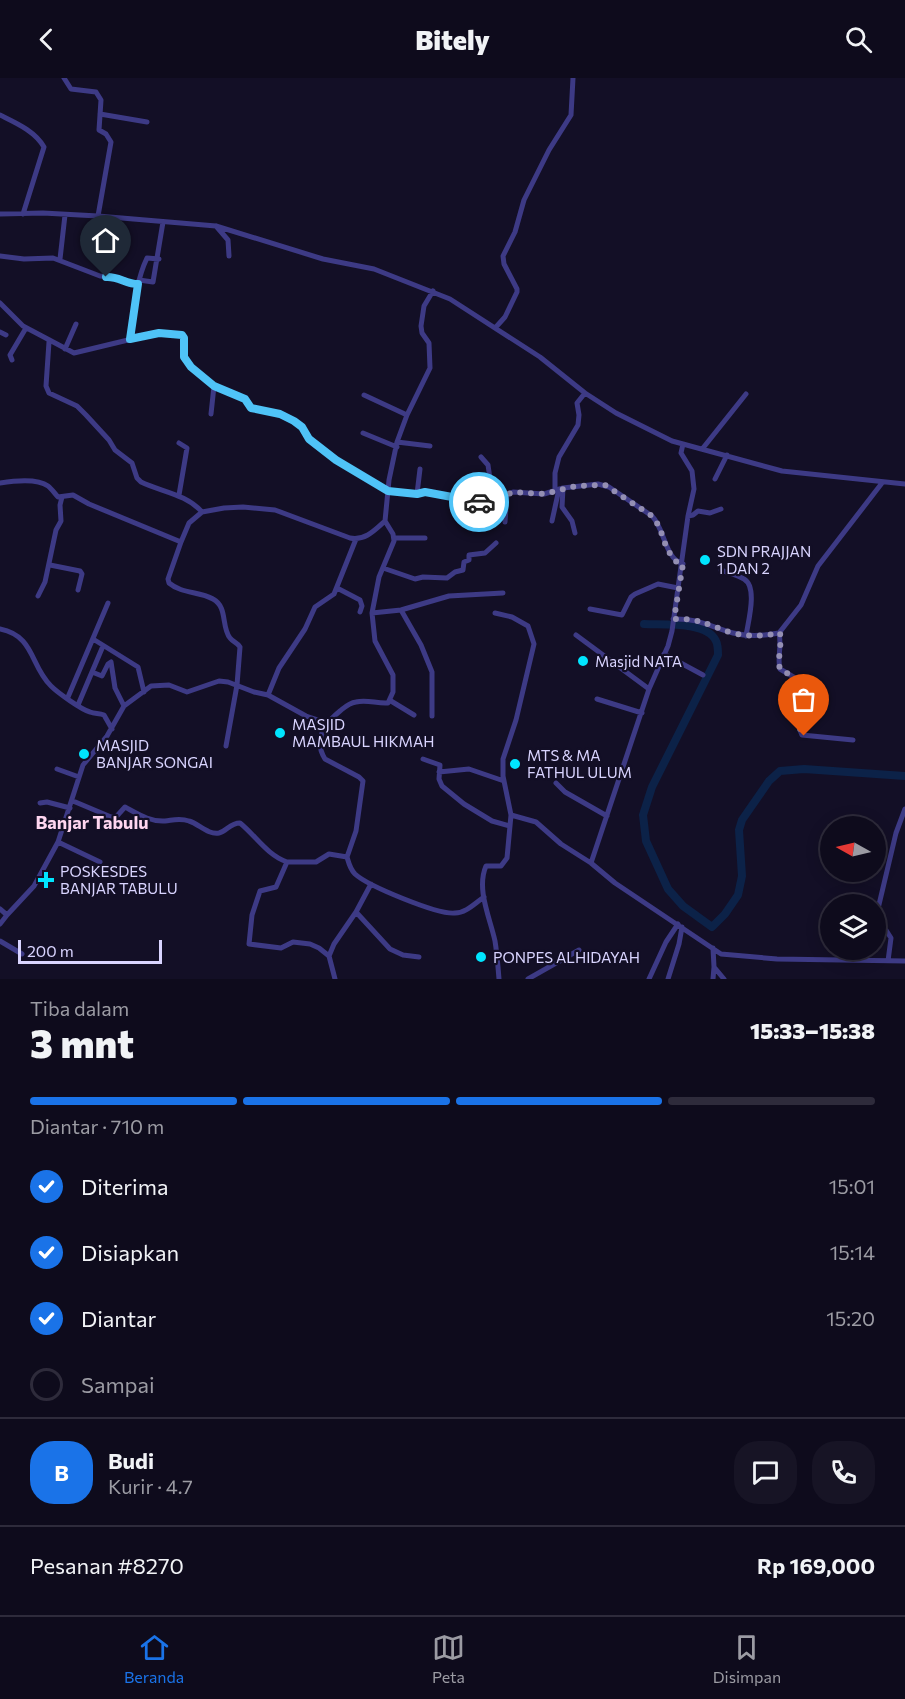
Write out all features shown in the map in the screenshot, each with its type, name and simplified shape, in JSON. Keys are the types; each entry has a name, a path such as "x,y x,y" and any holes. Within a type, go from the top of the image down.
{"street":[{"path":"64,78 71,89 88,90 100,96 102,105 99,130 106,134 111,142 98,216"},
{"path":"496,327 505,317 517,292 504,264 503,256 515,232 524,200 549,150 571,115 573,78"},
{"path":"100,114 147,122"},
{"path":"0,115 27,129 44,147 23,214"},
{"path":"0,214 98,216 216,226 323,259 374,269 450,299 540,357 585,393 616,413 663,437 782,471 905,484"},
{"path":"60,259 65,215"},
{"path":"0,256 60,259 78,269 100,276 125,280 129,284 153,282 164,222"},
{"path":"216,226 228,240 229,256"},
{"path":"130,339 139,282 147,258 159,259"},
{"path":"390,701 394,685 393,675 375,641 372,613 375,593 394,538 385,521 397,445 407,415 430,368 429,343 423,335 421,326 424,306 433,291"},
{"path":"0,303 26,328 71,353 159,333 182,335 186,362 214,386 245,399 251,408 280,414 294,421 302,427 309,439 336,460 388,491 417,494 425,492 489,502 513,492 544,494 559,489 598,484 616,491 652,516 659,526 667,549 675,561 683,564"},
{"path":"65,349 76,324"},
{"path":"12,360 10,355 26,328"},
{"path":"49,342 46,386 49,393 76,406 86,415 115,450 132,463 141,482 179,495 202,512"},
{"path":"210,414 214,386"},
{"path":"575,533 572,521 562,507 557,462 578,425 577,404 585,393"},
{"path":"703,448 746,394"},
{"path":"364,395 407,415"},
{"path":"363,433 397,445 430,446"},
{"path":"179,443 187,448 179,495"},
{"path":"591,863 672,631 694,489 692,471 681,453 683,444"},
{"path":"715,479 728,455"},
{"path":"482,457 488,465 493,499"},
{"path":"417,494 420,469"},
{"path":"0,483 30,482 48,486 56,496 74,495 89,504 180,543"},
{"path":"853,740 802,735 800,730 804,686 802,682 780,669 778,662 780,633 800,607 818,567 882,483"},
{"path":"552,521 559,489"},
{"path":"505,522 507,494"},
{"path":"38,596 45,582 56,530 61,521 62,497"},
{"path":"226,746 237,685 240,647 230,638 218,603 169,584 168,579 189,523 202,512 224,508 264,508 302,520 332,533 356,539 367,537 385,521"},
{"path":"688,516 698,511 710,513 721,509"},
{"path":"394,538 425,538"},
{"path":"268,695 279,668 305,629 313,610 333,596 338,588 356,539"},
{"path":"383,568 411,579 447,578 463,570 464,562 469,560 469,555 485,553 496,543"},
{"path":"50,565 80,571 82,574 78,590"},
{"path":"721,570 745,579 749,583 752,593 746,636"},
{"path":"590,609 622,615 631,597 635,594 658,584 678,588"},
{"path":"338,588 360,600 362,606 360,612"},
{"path":"372,613 401,610 449,596 503,593"},
{"path":"68,698 108,603"},
{"path":"401,610 421,645 432,672 432,716"},
{"path":"495,613 512,617 528,626 534,642 516,720 504,753 504,781 511,815 507,860 501,866 485,867 483,897 495,940 499,979"},
{"path":"673,621 701,621 746,636 780,633"},
{"path":"0,629 12,632 21,639 53,688 90,712 104,715 112,729"},
{"path":"576,635 650,689"},
{"path":"93,639 138,668 144,692"},
{"path":"78,705 104,646"},
{"path":"664,654 702,675"},
{"path":"92,672 102,675 111,662 115,688 124,706"},
{"path":"0,924 34,886 58,842 83,765 112,729 124,706 154,685 169,685 187,692 219,681 268,695 306,716 327,723"},
{"path":"597,699 642,713"},
{"path":"390,701 383,704 366,700 350,703 327,723 321,734 319,745 325,759 363,781 356,831 346,858 349,867 356,875 370,884 427,908 453,914 465,910 483,897"},
{"path":"390,701 414,715"},
{"path":"423,759 440,765 442,786 464,804 492,821 510,826"},
{"path":"57,769 79,777"},
{"path":"439,772 469,769 504,781"},
{"path":"556,783 565,792 607,816"},
{"path":"73,801 111,817 116,817 125,807 148,819 166,821 183,819 218,833 232,824 240,823 259,844 281,860 288,862 316,862 329,854 346,858"},
{"path":"40,803 47,802 70,808"},
{"path":"888,961 891,938 877,915 885,885 885,876 905,809"},
{"path":"511,815 536,822 561,844 615,882 727,955 753,958 905,961"},
{"path":"58,842 100,862"},
{"path":"288,862 276,887 260,891 255,903 249,944 282,948 293,942 320,948 329,956 335,979"},
{"path":"329,956 370,884"},
{"path":"0,909 7,915"},
{"path":"356,912 390,949 403,955 419,957"},
{"path":"650,979 666,942 680,925"},
{"path":"668,979 679,944 680,925"},
{"path":"0,941 22,954"},
{"path":"713,948 713,979"},
{"path":"528,979 579,950"},
{"path":"714,967 724,979"}],"waterway":[{"path":"644,624 695,627 711,635 717,644 718,655 652,787 643,815 646,841 668,889 683,906 712,927 725,914 738,895 742,876 739,830 742,820 769,781 780,771 804,769 905,776"}],"way so far":[{"path":"479,502 489,502 513,492 544,494 563,488 598,484 609,487 642,508 656,521 667,549 675,561 683,564 674,619 693,619 710,623 732,633 746,636 780,633 781,652 778,666 782,672 802,682 804,686 800,730 804,736"}],"place":[{"name":"SDN PRAJJAN 1 DAN 2","path":"705,560"},
{"name":"Masjid NATA","path":"583,661"},
{"name":"MASJID MAMBAUL HIKMAH","path":"280,733"},
{"name":"MASJID BANJAR SONGAI","path":"84,754"},
{"name":"MTS & MA FATHUL ULUM","path":"515,764"},
{"name":"POSKESDES BANJAR TABULU","path":"46,880"},
{"name":"PONPES ALHIDAYAH","path":"481,957"}],"district":[{"name":"Banjar Tabulu","path":"92,822"}],"route":[{"path":"106,277 125,280 129,284 138,284 130,339 159,333 182,335 186,362 211,384 245,399 251,408 280,414 294,421 302,427 309,439 336,460 388,491 417,494 425,492 479,502"}]}
